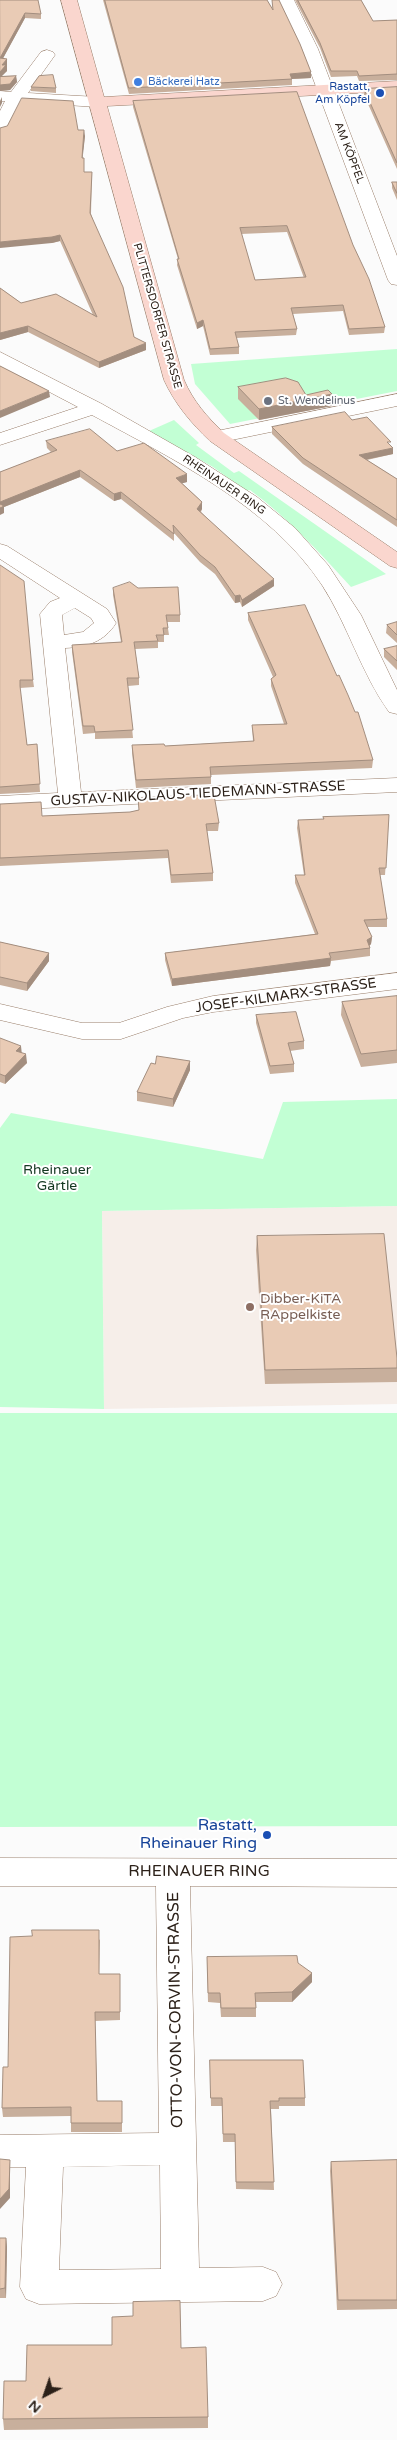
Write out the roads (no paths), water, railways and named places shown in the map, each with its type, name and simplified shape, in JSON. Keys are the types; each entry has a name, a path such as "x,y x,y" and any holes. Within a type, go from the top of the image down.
{"street":[{"name":"PLITTERSDORFER STRASSE","path":"69,0 174,380 183,400 194,415 217,437 397,562"},
{"name":"AM KÖPFEL","path":"286,0 310,49 397,280"},
{"path":"0,127 8,96 47,54"},
{"path":"8,96 136,101 181,96 397,86"},
{"name":"RHEINAUER RING","path":"0,358 202,469 243,495 278,522 302,545 338,594 389,696 397,707"},
{"path":"217,437 397,400"},
{"path":"0,439 94,408"},
{"path":"0,550 99,614 105,623 102,632 90,638 55,642"},
{"path":"70,800 52,614 58,607 76,599"},
{"name":"GUSTAV-NIKOLAUS-TIEDEMANN-STRASSE","path":"0,803 397,785"},
{"name":"JOSEF-KILMARX-STRASSE","path":"0,1012 82,1031 121,1031 176,1012 213,1004 397,981"},
{"name":"RHEINAUER RING","path":"0,1872 397,1874"},
{"name":"OTTO-VON-CORVIN-STRASSE","path":"173,1872 180,2286"},
{"name":"OTTO-VON-CORVIN-STRASSE","path":"0,2151 178,2148"},
{"path":"45,2151 39,2287 263,2284"}],"place":[{"name":"Bäckerei Hatz","path":"138,82"},
{"name":"Rastatt, Am Köpfel","path":"380,93"},
{"name":"St. Wendelinus","path":"268,401"},
{"name":"Dibber-KiTA RAppelkiste","path":"250,1307"},
{"name":"Rastatt, Rheinauer Ring","path":"267,1835"}],"park label":[{"name":"Rheinauer Gärtle","path":"57,1178"}]}
